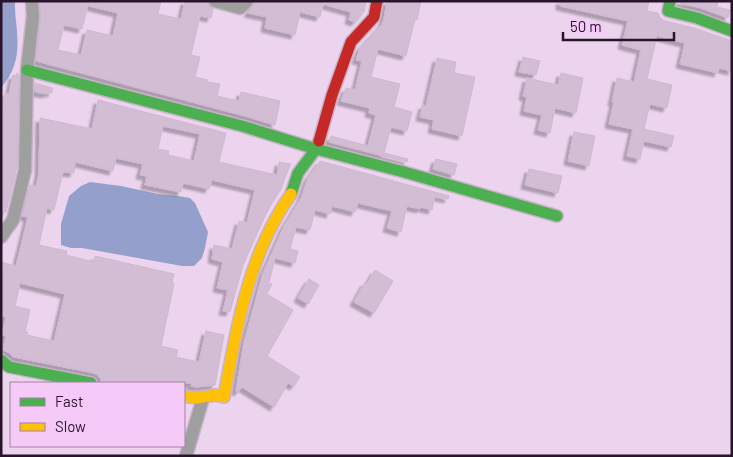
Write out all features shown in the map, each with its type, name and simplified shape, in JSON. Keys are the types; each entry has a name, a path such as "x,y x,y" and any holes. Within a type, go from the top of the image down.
{"street":[{"path":"1,238 13,220 25,170 27,70 33,16 32,1"},
{"path":"215,1 240,8 247,1"},
{"path":"185,396 203,398 215,395 224,397 234,340 253,269 278,214 291,194 298,173 316,149 332,95 351,42 374,17 378,1"},
{"path":"670,1 668,11 697,18 732,31"},
{"path":"27,70 242,126 316,149 557,216"},
{"path":"1,360 9,367 86,382"},
{"path":"186,456 203,398"}],"water":[{"path":"1,1 15,1 17,49 14,65 1,88"},
{"path":"90,182 190,198 195,203 208,232 202,258 194,266 182,266 61,245 61,224 69,196 81,186"}],"building":[{"path":"40,1 89,1 161,1 158,14 181,19 185,1 207,1 213,9 211,18 200,16 191,55 200,57 195,77 208,80 207,82 220,84 217,96 239,101 241,92 280,101 275,125 36,61 41,17","holes":["89,1 89,6 118,13 113,36 87,30 81,55 58,50 64,25 82,29"]},
{"path":"255,1 324,1 320,17 300,12 295,35 265,28 267,17 248,13"},
{"path":"326,1 366,1 364,12 355,22 349,20 351,12 326,5"},
{"path":"387,1 421,1 406,56 378,49 371,77 400,84 394,107 412,112 407,131 391,127 384,153 408,159 407,162 329,142 331,136 368,146 376,115 369,113 370,108 341,101 346,88 355,90 362,61 356,60 360,48 382,24"},
{"path":"560,1 649,1 647,11 658,13 660,18 665,21 694,28 732,41 732,71 719,68 718,73 680,64 685,43 657,36 647,79 672,85 667,108 650,104 644,129 674,136 671,147 644,141 640,159 627,156 633,129 609,124 617,78 634,82 641,50 622,45 628,21 560,6"},
{"path":"680,1 718,1 717,7 730,10 728,18 680,3"},
{"path":"523,57 540,61 536,75 519,72"},
{"path":"437,58 456,62 454,73 475,77 462,136 432,129 434,120 420,117 423,105 426,106"},
{"path":"17,73 19,76 17,167 6,212 1,211 1,110 5,93 9,94 13,75 16,76"},
{"path":"561,73 583,78 576,113 555,108 550,133 538,130 542,115 524,111 527,97 523,96 527,78 558,85"},
{"path":"35,83 52,88 52,93 35,92"},
{"path":"98,100 226,133 219,162 277,175 279,162 291,164 281,189 265,216 243,265 230,312 223,311 228,290 217,288 223,262 212,259 214,245 232,249 239,221 247,223 255,190 212,180 209,189 183,183 181,192 145,185 147,176 140,175 143,164 116,158 113,171 75,162 74,173 63,172 54,210 47,208 39,245 67,251 66,255 94,262 95,256 174,274 172,283 174,284 161,346 178,350 176,357 199,362 206,331 224,335 215,385 197,387 191,386 192,383 185,382 101,382 98,375 94,373 14,357 3,350 6,336 2,335 6,317 1,316 1,262 16,266 28,217 22,216 30,185 36,186 39,174 40,118 92,129","holes":["163,126 200,134 194,161 168,155 169,151 158,149","20,283 65,294 54,341 27,335 28,332 25,332 30,310 15,306"]},
{"path":"574,132 595,136 589,166 568,161"},
{"path":"436,159 457,164 454,175 433,169"},
{"path":"320,161 449,196 448,199 435,196 432,210 407,206 401,232 387,228 392,211 358,203 355,212 332,206 330,214 315,210 310,230 296,227 290,249 298,251 295,263 275,258 269,283 272,284 267,294 293,310 267,356 300,377 294,386 288,383 274,407 242,387 238,392 236,391 244,342 263,273 284,226 301,198 308,178"},
{"path":"529,169 562,176 558,193 525,185"},
{"path":"375,270 393,281 374,313 354,302 365,282 367,284"},
{"path":"309,279 319,285 308,304 298,298"}],"traffic: fast":[{"path":"670,1 668,11 697,18 732,31"},
{"path":"27,70 242,126 316,149 319,141"},
{"path":"291,194 298,173 316,149 557,216"},
{"path":"1,360 9,367 86,382"}],"traffic: slow":[{"path":"185,396 197,398 215,395 224,397 239,318 246,292 264,241 291,194"}],"traffic: jam":[{"path":"319,141 332,95 351,42 374,17 377,1"}]}
